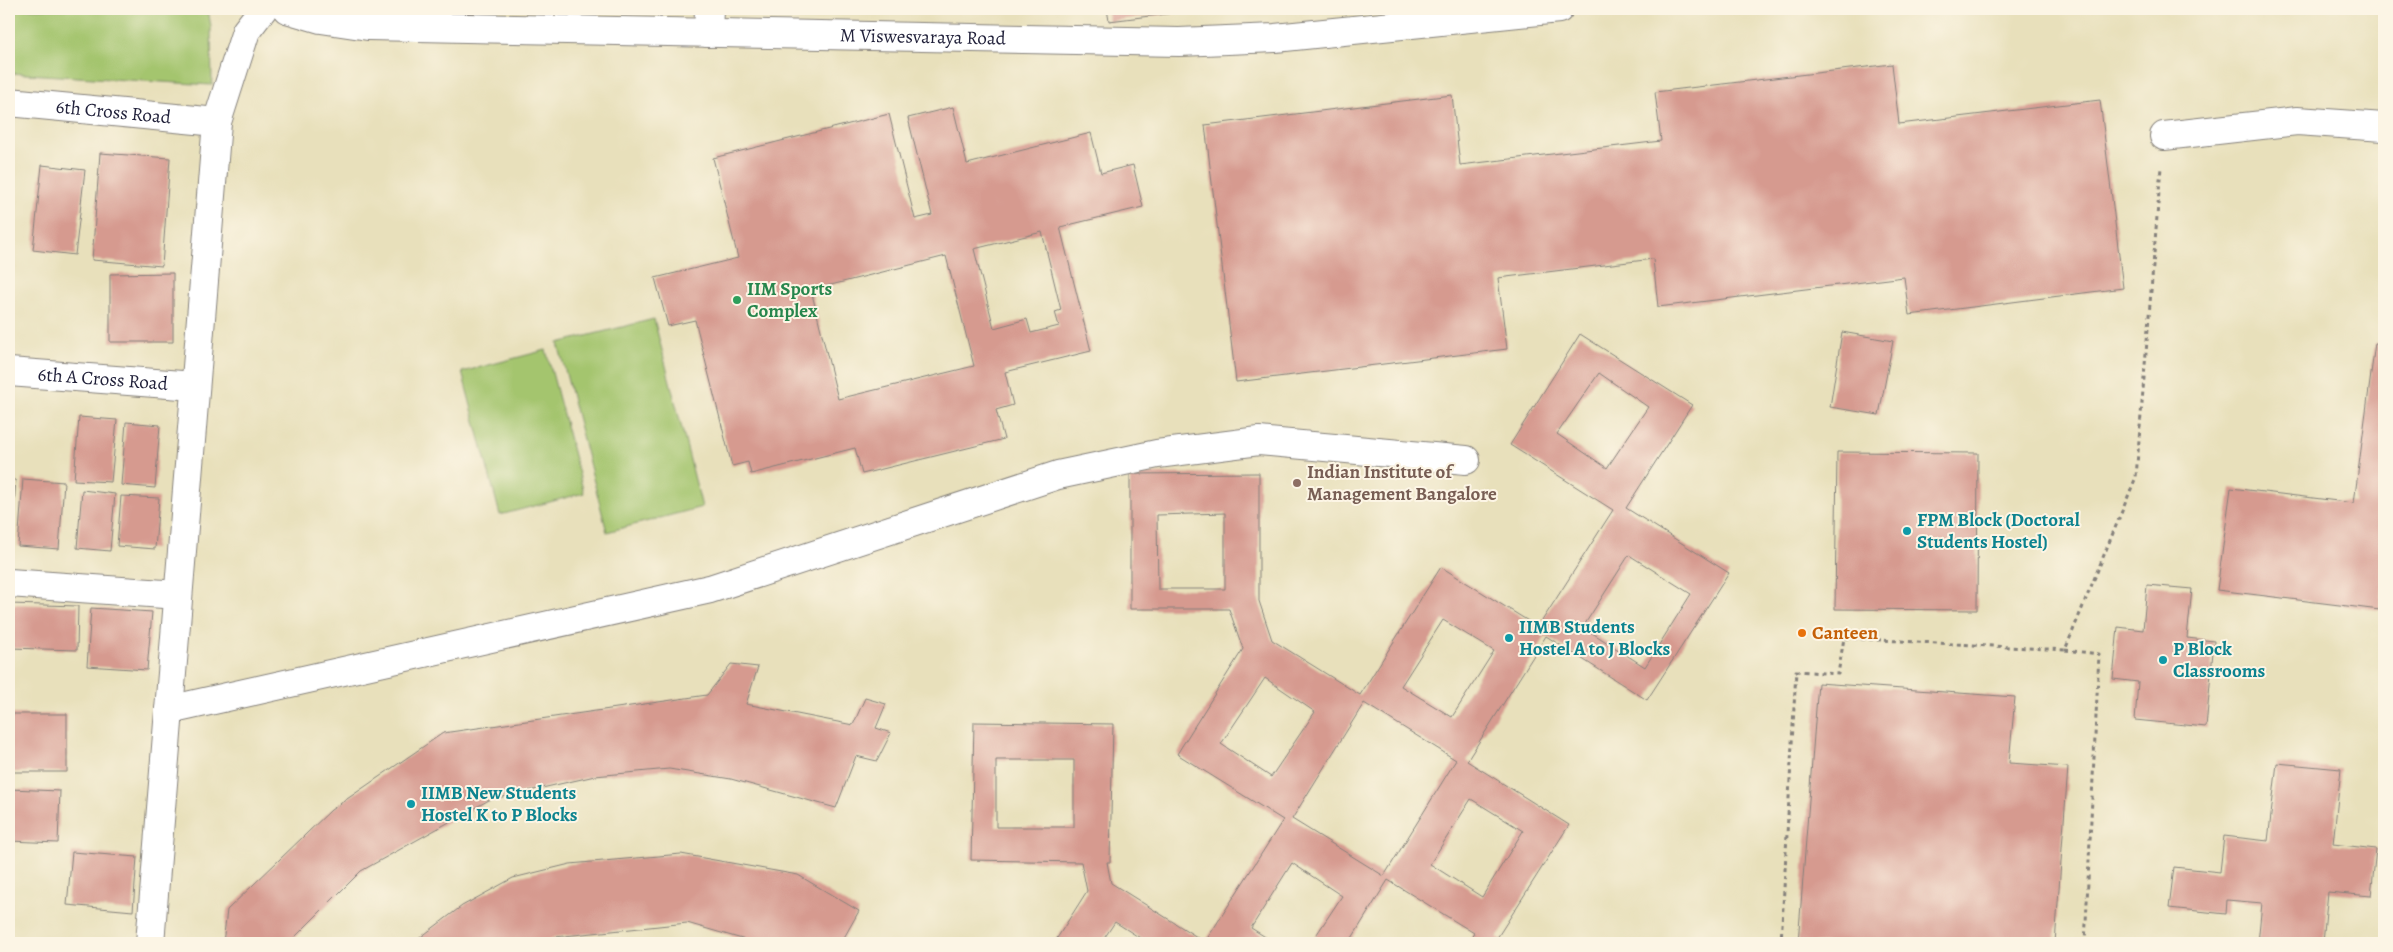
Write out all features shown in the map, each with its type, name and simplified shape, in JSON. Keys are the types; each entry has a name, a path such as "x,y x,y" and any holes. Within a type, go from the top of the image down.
{"street":[{"path":"150,943 217,122 246,30 263,9"},
{"name":"M Viswesvaraya Road","path":"287,9 322,19 368,26 709,21 1179,42 1237,41 1491,13 1559,9"},
{"name":"6th Cross Road","path":"9,102 217,122"},
{"path":"2164,136 2297,121 2384,127"},
{"name":"6th A Cross Road","path":"9,372 195,386"},
{"path":"169,710 710,589 1058,475 1157,454 1258,441 1466,460"},
{"path":"9,583 178,595"}],"path":[{"path":"2065,650 2136,477 2164,136"},
{"path":"1780,943 1796,671 1838,674 1844,638 2065,650 2099,654 2085,943"}],"green space":[{"path":"9,9 208,9 211,27 212,85 9,73"},
{"path":"654,319 702,507 607,532 558,343"},
{"path":"546,350 584,493 500,515 462,372"}],"building":[{"path":"1107,9 1198,9 1199,10 1109,21"},
{"path":"1892,64 1899,124 2100,100 2123,288 1909,315 1904,277 1658,307 1653,259 1498,278 1507,349 1236,382 1205,125 1452,95 1460,165 1661,141 1655,92"},
{"name":"IIM Sports Complex","path":"953,107 967,164 1091,133 1101,173 1133,165 1143,207 1060,227 1091,351 1005,372 1013,405 996,410 1004,439 862,474 855,448 751,474 748,462 732,466 695,320 668,326 655,278 738,258 713,158 889,114 915,219 932,215 908,118","holes":["1042,232 1061,310 1055,312 1059,326 1031,333 1027,319 994,328 974,249","946,256 974,366 838,399 811,290"]},
{"path":"100,153 170,158 162,266 92,260"},
{"path":"42,165 85,170 75,255 33,250"},
{"path":"173,273 173,342 110,342 110,274"},
{"path":"1842,332 1893,341 1879,415 1830,407"},
{"name":"IIMB Students Hostel A to J Blocks","path":"1580,334 1692,405 1626,508 1729,573 1647,700 1546,636 1467,761 1569,825 1497,938 1506,943 1468,943 1474,933 1388,880 1349,943 1311,943 1342,896 1292,863 1251,928 1275,943 1148,943 1115,922 1101,943 1054,943 1087,891 1081,862 971,860 974,722 1113,724 1110,862 1107,862 1111,883 1205,942 1283,820 1177,754 1243,649 1229,609 1130,609 1130,474 1259,473 1259,601 1272,640 1360,695 1441,567 1538,627 1613,510 1510,445","holes":["1599,373 1648,407 1607,468 1557,434","1225,513 1225,589 1158,589 1157,515","1629,555 1691,594 1645,667 1583,627","1443,620 1494,651 1452,717 1401,686","1265,678 1315,712 1271,777 1221,744","1364,703 1456,760 1384,876 1292,819","996,760 1074,760 1074,827 996,827","1471,799 1523,831 1482,897 1430,864"]},
{"path":"2375,343 2384,344 2384,576 2380,610 2217,590 2231,488 2354,503"},
{"path":"79,417 117,420 111,482 74,480"},
{"path":"126,422 160,425 155,488 121,485"},
{"name":"FPM Block (Doctoral Students Hostel)","path":"1837,452 1978,453 1977,610 1835,609"},
{"path":"23,479 64,482 59,549 18,546"},
{"path":"9,480 16,480 11,542 9,542"},
{"path":"82,490 115,494 110,551 77,548"},
{"path":"121,496 159,498 155,549 117,546"},
{"name":"P Block Classrooms","path":"2147,585 2192,589 2187,638 2214,641 2206,727 2135,720 2138,682 2113,679 2118,627 2143,630"},
{"path":"9,604 78,606 77,650 9,648"},
{"path":"91,608 152,612 147,670 87,666"},
{"name":"IIMB New Students Hostel K to P Blocks","path":"731,664 758,667 746,704 853,725 865,698 886,704 876,728 891,733 877,761 856,756 836,808 731,779 669,769 595,776 489,800 361,871 289,943 223,943 227,910 331,810 443,733 707,695"},
{"path":"1818,683 2015,697 2009,763 2068,767 2055,943 2001,940 2001,943 1798,943"},
{"path":"9,714 67,714 67,772 9,772"},
{"path":"2277,763 2341,769 2333,844 2376,849 2371,896 2328,892 2323,943 2258,943 2262,903 2227,900 2226,914 2169,908 2174,867 2220,872 2224,836 2268,841"},
{"path":"9,789 60,791 58,843 9,841"},
{"path":"72,852 137,857 133,911 67,905"},
{"name":"IIMB New Students Hostel K to P Blocks","path":"681,854 798,875 859,911 841,943 756,943 687,923 555,937 543,943 413,943 462,906 513,878 570,864"}],"place":[{"name":"IIM Sports Complex","path":"737,300"},
{"name":"Indian Institute of Management Bangalore","path":"1297,483"},
{"name":"FPM Block (Doctoral Students Hostel)","path":"1907,531"},
{"name":"Canteen","path":"1802,633"},
{"name":"IIMB Students Hostel A to J Blocks","path":"1509,638"},
{"name":"P Block Classrooms","path":"2163,660"},
{"name":"IIMB New Students Hostel K to P Blocks","path":"411,804"}]}
